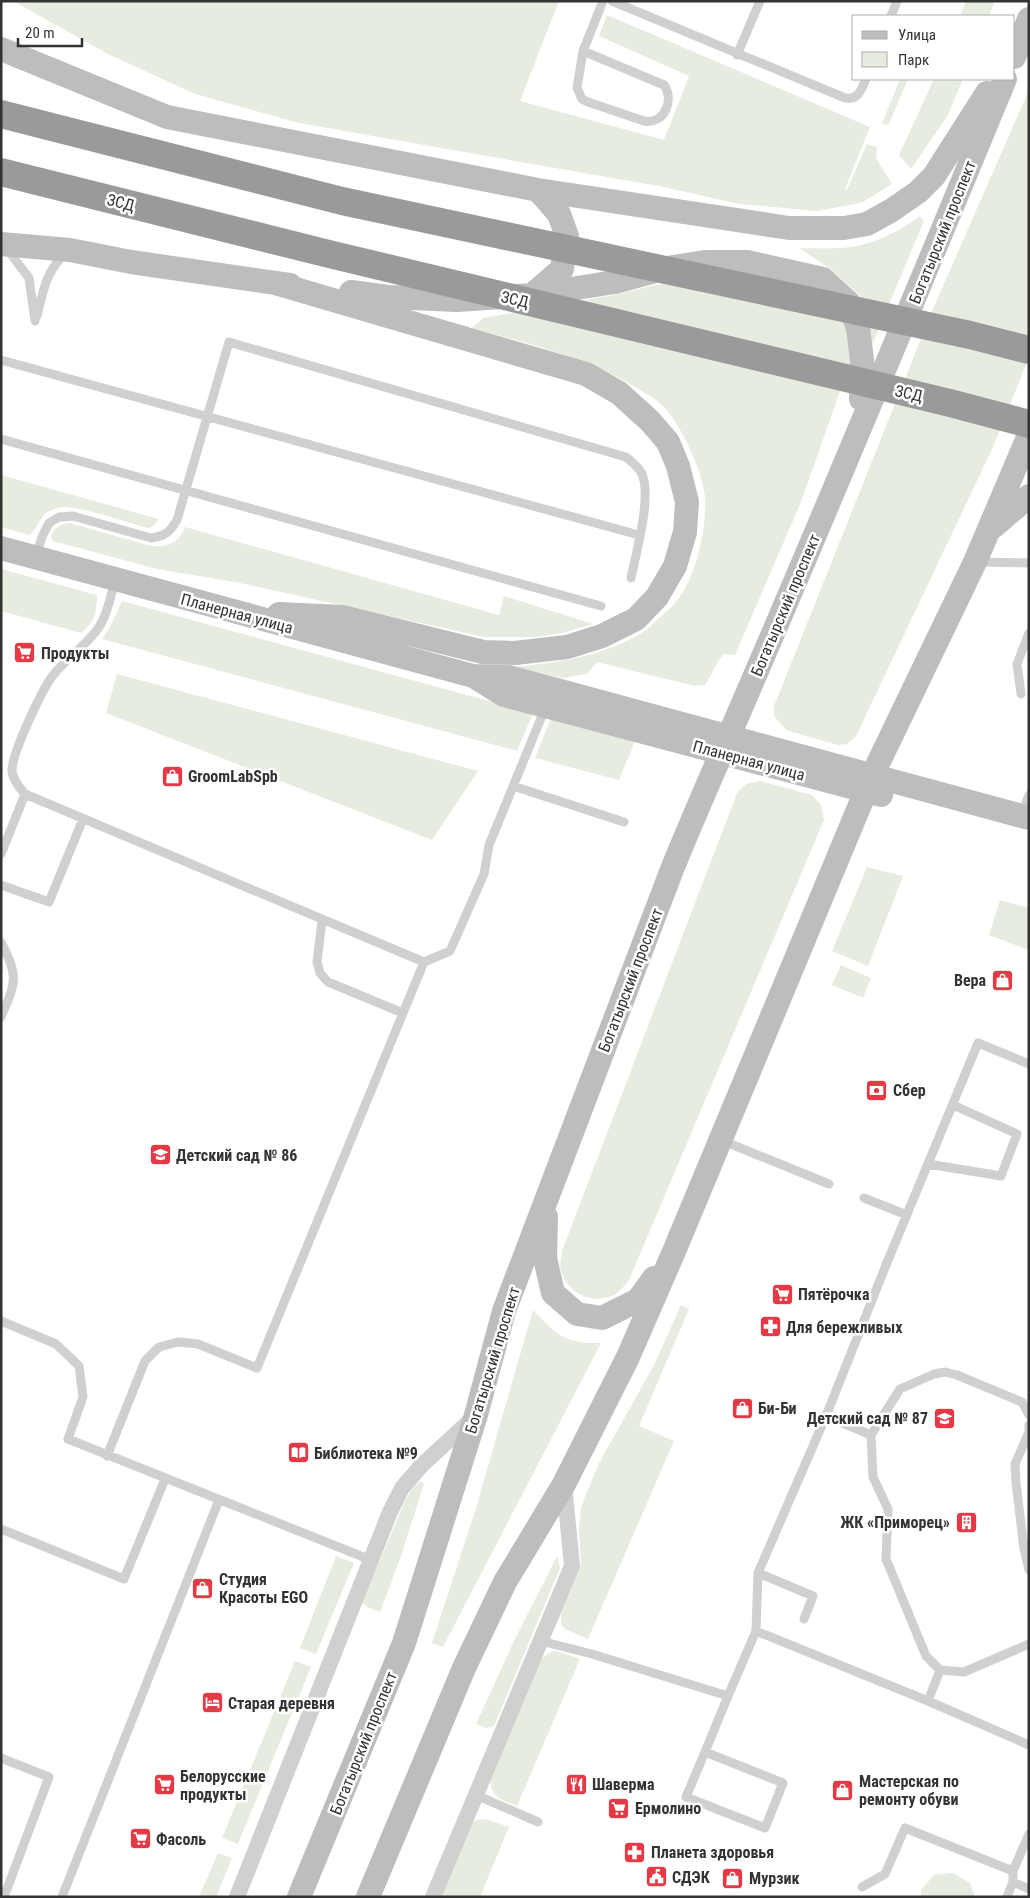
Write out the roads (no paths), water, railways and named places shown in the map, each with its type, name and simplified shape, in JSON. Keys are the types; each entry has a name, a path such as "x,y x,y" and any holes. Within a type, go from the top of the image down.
{"highway":[{"path":"1,114 342,201 960,333 1029,350"},
{"name":"ЗСД","path":"1,172 329,254 931,398 1029,424"}],"main road":[{"path":"1015,52 1029,20"},
{"path":"1,49 167,116 538,190 789,228 844,228 867,224 918,192 934,176 996,80"},
{"name":"Богатырский проспект","path":"299,1897 404,1643 476,1415 504,1311 671,872 913,303 1005,80"},
{"path":"532,295 562,269 567,236 559,214 538,190"},
{"path":"3,245 70,250 132,262 388,297 457,300 532,295 615,282 667,268 704,262 747,262 823,279 849,304 858,328 862,360 861,424"},
{"path":"229,611 342,617 483,652 514,653 567,647 602,636 636,619 657,597 671,574 685,532 687,502 678,466 668,442 650,421 619,393 586,374 276,283"},
{"path":"368,1897 464,1668 505,1582 564,1484 628,1357 869,784 990,530 1029,435"},
{"path":"990,530 1029,496"},
{"name":"Планерная улица","path":"1,548 473,676 509,677 725,745 869,784 1027,816"},
{"name":"Планерная улица","path":"473,676 504,694 725,745"},
{"path":"546,1200 546,1258 553,1293 576,1314 602,1318 638,1300 675,1249"}],"street":[{"path":"237,1897 390,1512 402,1488 421,1466 476,1415"},
{"path":"433,1897 572,1566 564,1484"}],"lane":[{"path":"583,51 664,85 668,90 669,96 661,118 644,122 582,99 577,88 583,51 603,1"},
{"path":"612,1 736,55 845,98 858,96 866,80"},
{"path":"891,15 897,1"},
{"path":"736,55 758,2"},
{"path":"3,245 29,278 35,322 46,279 56,262 70,250"},
{"path":"36,558 42,537 49,523 59,517 73,516 151,538 162,536 170,530 176,520 186,490 229,342 626,457 637,466 642,475 645,488 644,506 631,578"},
{"path":"1,360 639,535"},
{"path":"1,438 601,606"},
{"path":"975,562 1029,563"},
{"path":"115,579 107,608 99,626 53,675 36,708 15,754 12,772 17,785 25,794 322,921 424,962 450,952 484,874 489,845 546,705"},
{"path":"1021,694 1017,664 1029,633"},
{"path":"513,786 624,822"},
{"path":"1,854 25,794"},
{"path":"1,884 49,902 83,819"},
{"path":"322,921 317,962 320,973 328,982 403,1013"},
{"path":"1,942 12,964 14,979 1,1017"},
{"path":"107,1456 145,1361 160,1347 178,1342 198,1344 257,1368 424,962"},
{"path":"705,1752 783,1783 765,1828 686,1797 756,1631 758,1572 826,1416 978,1043 1029,1064"},
{"path":"928,1164 1001,1176 1017,1134 953,1105"},
{"path":"720,1140 829,1184"},
{"path":"864,1198 907,1216"},
{"path":"1,1321 56,1344 79,1366 83,1397 68,1439 371,1560"},
{"path":"1029,1415 1022,1402 956,1375 939,1373 900,1390 871,1435 873,1478 888,1508 886,1559 926,1656 940,1670 964,1672 1029,1644"},
{"path":"826,1416 871,1435"},
{"path":"1029,1425 1015,1464 1015,1474 1024,1549 1029,1570"},
{"path":"1,1529 124,1579 165,1479"},
{"path":"62,1897 219,1500"},
{"path":"758,1572 813,1596 804,1619"},
{"path":"756,1631 928,1701 1029,1745"},
{"path":"541,1641 592,1654 728,1696"},
{"path":"928,1701 940,1670"},
{"path":"1,1758 49,1777 4,1897"},
{"path":"476,1796 538,1822"},
{"path":"862,1887 885,1874 905,1828 1013,1872"},
{"path":"1007,1897 1013,1882 1013,1872 1029,1834"},
{"path":"1013,1882 1029,1889"}],"place":[{"name":"Продукты","path":"25,653"},
{"name":"GroomLabSpb","path":"172,776"},
{"name":"Вера","path":"1002,980"},
{"name":"Сбер","path":"877,1090"},
{"name":"Детский сад № 86","path":"160,1155"},
{"name":"Пятёрочка","path":"782,1294"},
{"name":"Для бережливых","path":"770,1327"},
{"name":"Би-Би","path":"742,1408"},
{"name":"Детский сад № 87","path":"944,1418"},
{"name":"Библиотека №9","path":"298,1453"},
{"name":"ЖК «Приморец»","path":"966,1522"},
{"name":"Студия Красоты EGO","path":"203,1588"},
{"name":"Старая деревня","path":"212,1703"},
{"name":"Шаверма","path":"576,1784"},
{"name":"Белорусские продукты","path":"164,1785"},
{"name":"Мастерская по ремонту обуви","path":"843,1790"},
{"name":"Ермолино","path":"619,1808"},
{"name":"Фасоль","path":"140,1839"},
{"name":"Планета здоровья","path":"635,1852"},
{"name":"СДЭК","path":"656,1877"},
{"name":"Мурзик","path":"733,1878"}]}
